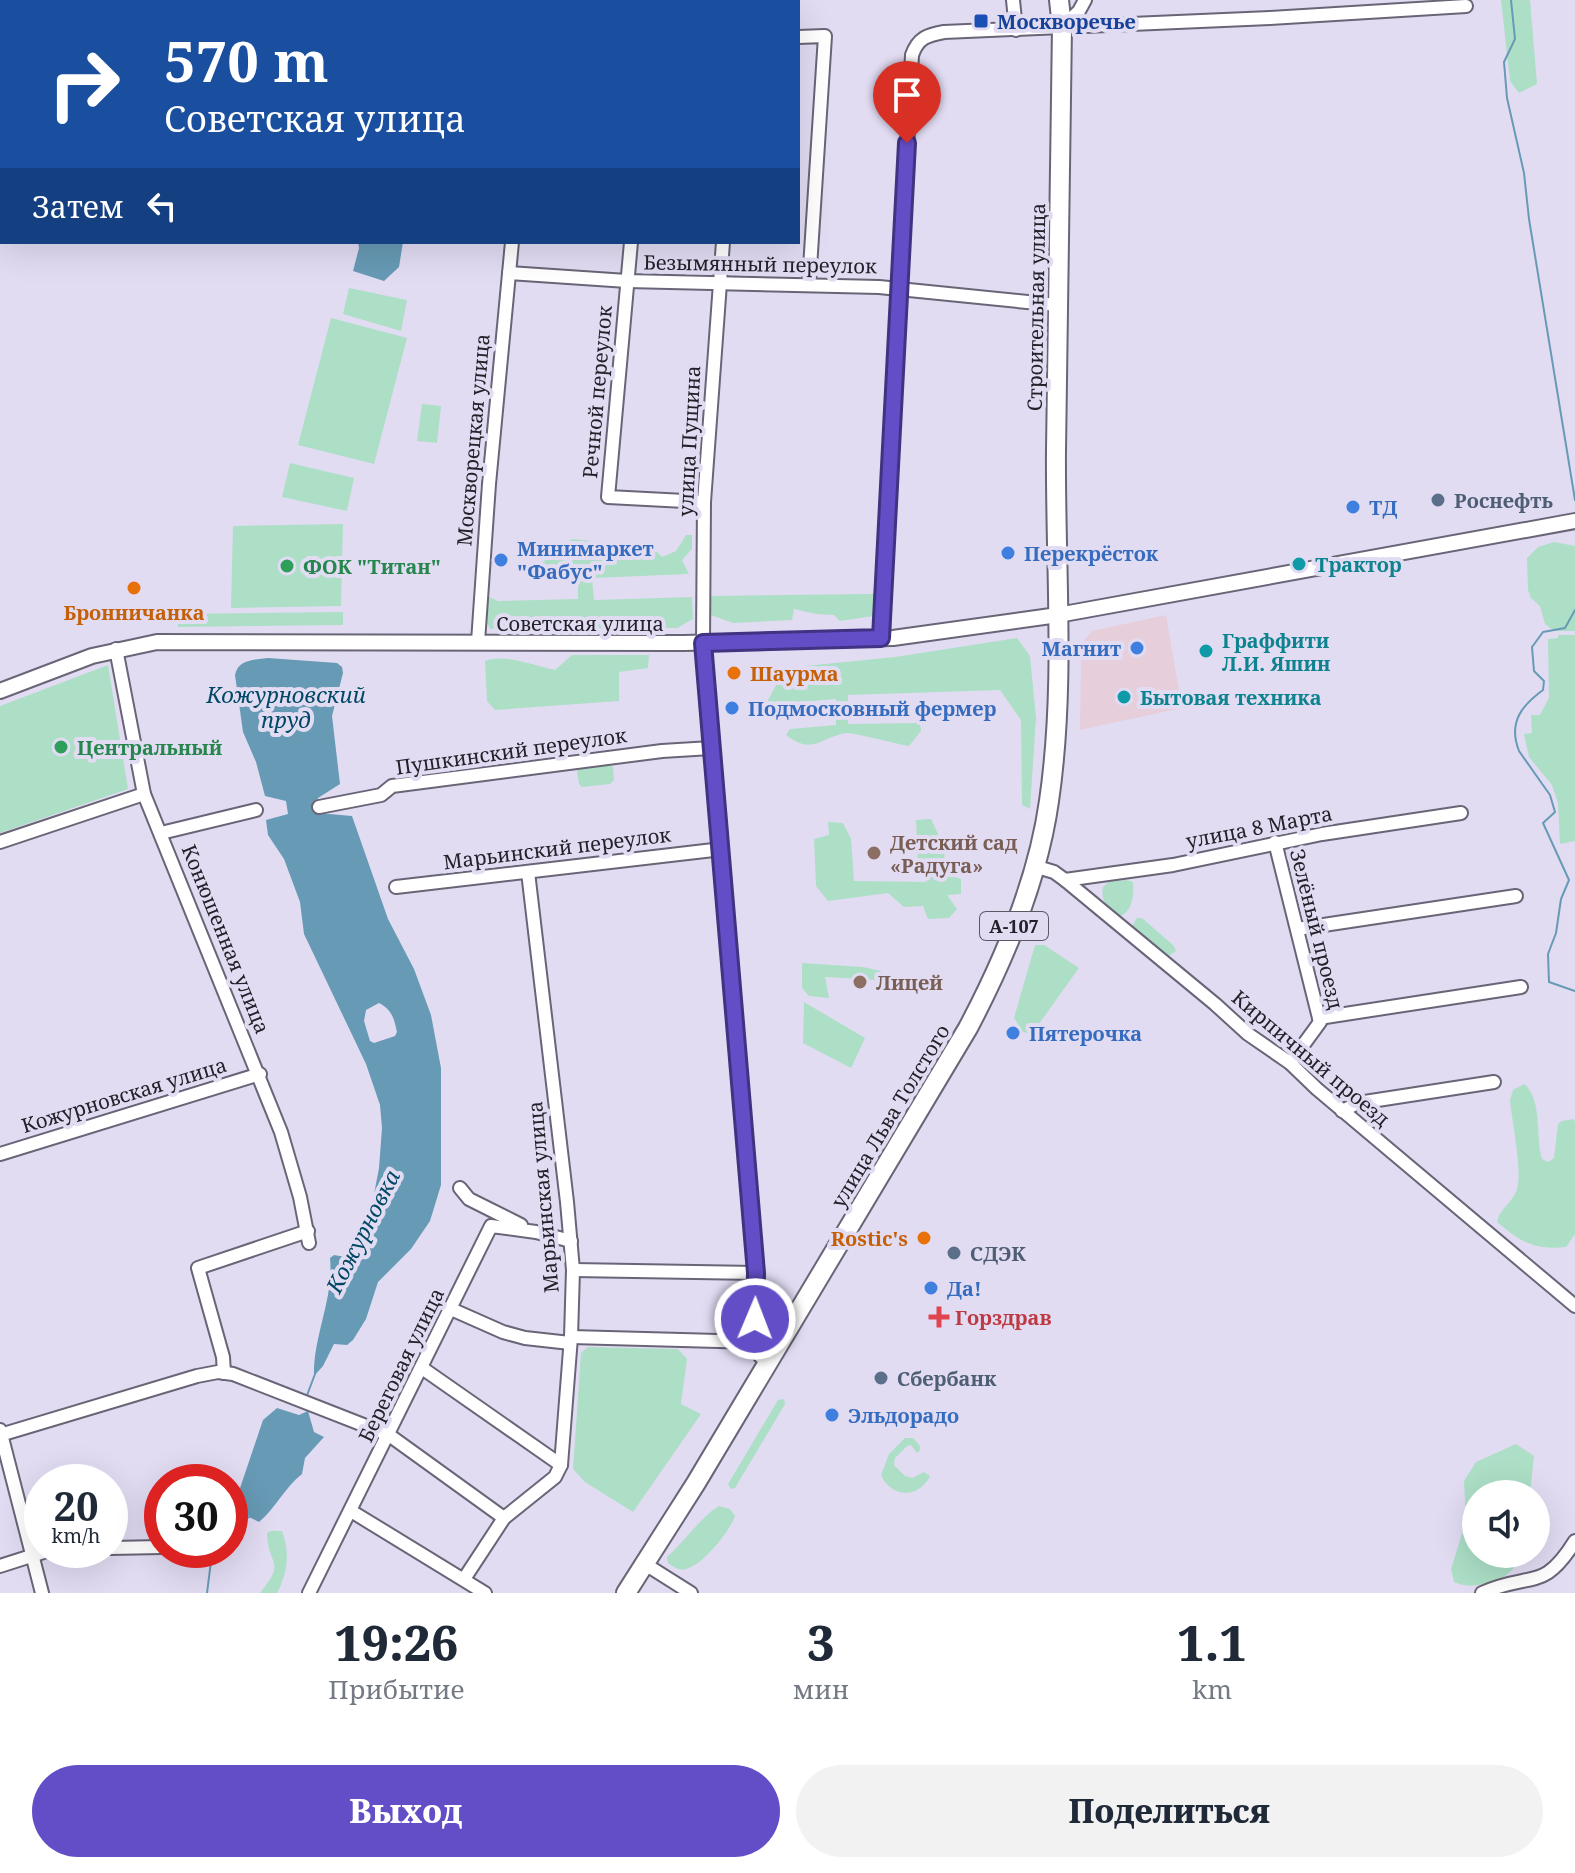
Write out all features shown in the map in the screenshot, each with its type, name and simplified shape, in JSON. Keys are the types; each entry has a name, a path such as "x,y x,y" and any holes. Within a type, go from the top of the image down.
{"highway":[{"name":"Строительная улица","path":"1058,615 1057,305 1062,27 1059,0"},
{"name":"улица Льва Толстого","path":"626,1593 768,1363 981,1003 1005,950 1034,866 1050,789 1057,721 1058,615"}],"main road":[{"name":"Советская улица","path":"0,691 116,649 157,642 703,643 881,638 957,631 1575,521"}],"street":[{"path":"1013,0 1016,30"},
{"path":"1062,27 1079,11 1085,0"},
{"path":"881,638 912,55 921,39 929,34 1466,6"},
{"path":"800,37 825,36 809,283"},
{"name":"Москворецкая улица","path":"478,642 489,484 512,244"},
{"name":"Речной переулок","path":"631,244 608,497 704,502"},
{"name":"улица Пущина","path":"723,244 704,502 703,643 756,1273 755,1342"},
{"name":"Безымянный переулок","path":"509,273 627,281 809,283 899,288 1057,305"},
{"name":"Конюшенная улица","path":"116,649 144,794 260,1074 281,1132 309,1237 198,1268 223,1357 224,1373"},
{"name":"Пушкинский переулок","path":"319,807 381,795 392,786 646,753 711,748"},
{"path":"0,842 144,794"},
{"path":"161,833 256,810"},
{"name":"улица 8 Марта","path":"1065,880 1173,865 1275,842 1461,813"},
{"name":"Зелёный проезд","path":"1275,842 1320,1022 1290,1063"},
{"name":"Марьинский переулок","path":"396,887 722,849"},
{"name":"Кирпичный проезд","path":"1034,866 1054,872 1065,880 1240,1027 1290,1063 1342,1111 1575,1306"},
{"name":"Марьинская улица","path":"528,872 573,1270 561,1465"},
{"path":"1297,929 1516,896"},
{"path":"1319,1018 1521,987"},
{"name":"Кожурновская улица","path":"0,1154 260,1074"},
{"path":"1342,1111 1358,1103 1494,1082"},
{"path":"460,1188 469,1199 491,1212 536,1232"},
{"name":"Береговая улица","path":"309,1593 491,1226 571,1241"},
{"path":"573,1270 756,1273"},
{"path":"451,1309 503,1332 525,1338 755,1342 758,1354 768,1363"},
{"path":"422,1368 561,1465 555,1477 504,1518 464,1579"},
{"path":"24,1527 1,1433 197,1376 224,1373 245,1377 389,1435 504,1518"},
{"path":"351,1511 485,1593"},
{"path":"1482,1593 1503,1586 1544,1580 1555,1573 1575,1541"},
{"path":"0,1566 24,1558"},
{"path":"645,1564 691,1593"},
{"path":"35,1568 42,1593"}],"shaded area":[{"path":"1166,615 1182,708 1080,730 1081,655 1085,639 1092,631"}],"green space":[{"path":"1501,0 1530,0 1537,84 1519,93 1510,81"},
{"path":"349,288 407,300 401,331 343,314"},
{"path":"331,318 407,338 374,464 298,445"},
{"path":"422,404 441,406 437,443 417,441"},
{"path":"290,463 354,478 347,511 282,497"},
{"name":"ФОК \"Титан\"","path":"343,524 341,606 231,608 233,526"},
{"path":"686,535 692,535 692,549 682,560 689,574 592,578 594,600 692,597 693,619 677,628 490,629 484,615 489,597 498,601 578,599 578,578 549,579 539,565 572,539 652,547 662,557 676,551"},
{"path":"1554,542 1575,546 1575,631 1554,631 1545,624 1540,606 1528,590 1527,558 1538,547"},
{"path":"879,590 882,604 874,616 840,621 834,615 794,609 792,620 733,623 708,614 709,596 871,594"},
{"path":"343,612 343,625 178,627 178,614"},
{"path":"1558,635 1575,635 1575,841 1560,844 1558,803 1552,785 1529,757 1524,734 1532,733 1531,715 1540,715 1549,698 1548,639 1558,638"},
{"path":"1017,638 1030,656 1036,718 1030,809 1022,805 1021,720 1000,690 848,695 848,724 920,723 921,731 909,746 846,733 810,745 803,744 786,735 790,729 836,725 836,699 788,703 785,718 777,720 767,702 785,668 895,657"},
{"path":"572,655 649,655 648,668 619,672 619,701 495,710 487,701 485,661 510,659 555,670"},
{"name":"Центральный","path":"108,665 128,789 0,833 0,706"},
{"path":"608,764 613,767 614,780 610,784 582,787 579,784 577,771 580,768"},
{"path":"931,819 945,849 943,873 961,879 961,894 947,895 957,909 949,918 928,919 923,906 904,907 888,893 828,901 816,886 814,839 829,835 828,822 843,823 851,839 854,881 926,882 918,868 916,820"},
{"path":"1109,882 1133,882 1133,896 1128,910 1121,916 1104,901 1102,892"},
{"path":"1137,918 1142,918 1176,951 1167,957 1132,930"},
{"path":"1035,945 1044,945 1079,968 1031,1035 1022,1031 1014,1018"},
{"path":"802,963 881,971 878,980 825,977 829,998 809,996 802,988"},
{"path":"804,1002 865,1038 851,1068 803,1043"},
{"path":"1524,1084 1534,1099 1542,1159 1548,1162 1554,1158 1558,1124 1574,1119 1575,1234 1566,1247 1529,1244 1497,1222 1517,1190 1519,1176 1510,1100 1513,1090"},
{"path":"588,1347 678,1349 687,1359 681,1404 701,1414 633,1512 585,1482 573,1469 581,1353"},
{"path":"784,1399 785,1404 735,1488 731,1489 728,1484 778,1400"},
{"path":"905,1438 913,1438 920,1450 917,1453 911,1445 907,1446 895,1458 894,1465 905,1476 912,1478 924,1472 930,1476 919,1489 905,1493 891,1488 881,1475 889,1454"},
{"path":"1516,1444 1534,1456 1531,1480 1465,1480 1476,1462"},
{"path":"719,1506 730,1509 735,1516 715,1547 700,1562 686,1569 668,1563 667,1557"},
{"path":"282,1531 287,1555 286,1570 277,1593 260,1593 273,1574 274,1563 267,1533"},
{"path":"1462,1534 1462,1568 1514,1568 1499,1579 1476,1585 1454,1582 1451,1569"}],"water":[{"path":"358,244 403,244 399,267 384,281 353,271"},
{"name":"Кожурновский пруд","path":"268,658 337,663 342,667 332,716 340,784 318,798 316,806 318,813 352,816 388,919 414,969 431,1015 441,1068 441,1185 430,1221 411,1249 378,1282 366,1319 353,1340 347,1345 334,1344 314,1376 329,1288 330,1258 334,1255 345,1257 358,1254 367,1231 379,1168 382,1128 380,1105 366,1064 304,934 300,902 284,859 268,835 266,820 288,814 286,801 265,796 256,762 243,732 235,675 243,663","holes":["379,1003 392,1015 397,1032 395,1036 374,1043 370,1041 364,1021 366,1010"]},
{"path":"277,1408 299,1415 308,1411 314,1432 324,1437 305,1458 302,1474 259,1522 248,1515 248,1464 263,1420"}],"waterway":[{"path":"1511,0 1515,39 1504,62 1507,98 1524,173 1575,500"},
{"path":"1575,610 1565,628 1543,632 1532,647 1534,671 1544,681 1543,690 1523,709 1515,732 1519,751 1550,795 1555,812 1543,823 1569,880 1561,899 1556,933 1548,954 1549,982 1575,991"},
{"name":"Кожурновка","path":"306,1398 315,1374"},
{"name":"Кожурновка","path":"207,1593 210,1568"}],"place":[{"name":"Москворечье","path":"981,21"},
{"name":"Роснефть","path":"1438,500"},
{"name":"ТД","path":"1353,507"},
{"name":"Перекрёсток","path":"1008,553"},
{"name":"Минимаркет \"Фабус\"","path":"501,560"},
{"name":"Трактор","path":"1299,564"},
{"name":"ФОК \"Титан\"","path":"287,566"},
{"name":"Бронничанка","path":"134,588"},
{"name":"Магнит","path":"1137,648"},
{"name":"Граффити Л.И. Яшин","path":"1206,651"},
{"name":"Шаурма","path":"734,673"},
{"name":"Бытовая техника","path":"1124,697"},
{"name":"Подмосковный фермер","path":"732,708"},
{"name":"Центральный","path":"61,747"},
{"name":"Детский сад «Радуга»","path":"874,853"},
{"name":"Лицей","path":"860,982"},
{"name":"Пятерочка","path":"1013,1033"},
{"name":"Rostic's","path":"924,1238"},
{"name":"СДЭК","path":"954,1253"},
{"name":"Да!","path":"931,1288"},
{"name":"Горздрав","path":"939,1317"},
{"name":"Сбербанк","path":"881,1378"},
{"name":"Эльдорадо","path":"832,1415"}],"route":[{"path":"755,1319 756,1273 703,643 881,638 907,143"}]}
